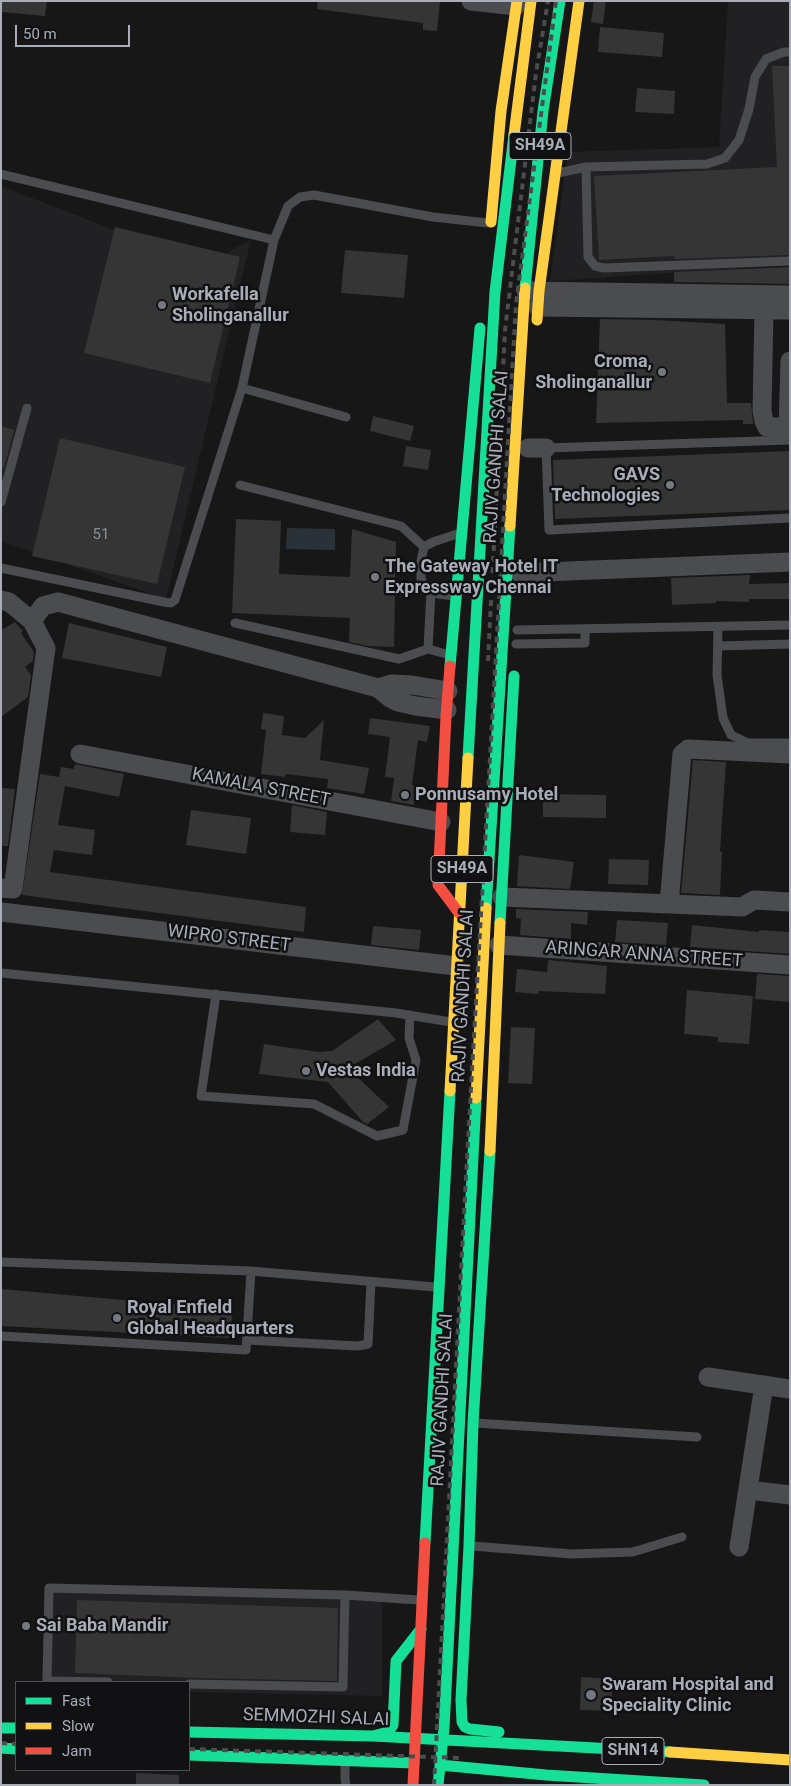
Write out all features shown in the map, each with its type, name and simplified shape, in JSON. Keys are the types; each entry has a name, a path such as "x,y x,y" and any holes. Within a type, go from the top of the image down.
{"main road":[{"path":"536,329 520,305 555,174 579,1"},
{"path":"490,228 501,111 538,7"},
{"name":"RAJIV GANDHI SALAI","path":"413,1785 456,966 483,506 520,305 543,111 538,7"},
{"name":"RAJIV GANDHI SALAI","path":"438,1785 448,1639 484,936 505,599 517,570 511,508 520,305 504,215 538,7"},
{"path":"483,301 486,272"},
{"path":"459,913 438,885 448,700 461,532 481,320"},
{"path":"483,506 496,516 507,513 511,508"},
{"path":"480,559 486,552 495,550 505,555 517,570"},
{"path":"505,599 518,599"},
{"path":"517,626 499,945 489,1182 472,1423 469,1546 461,1700 462,1722 465,1727 470,1729 562,1738 640,1751"},
{"path":"373,1736 388,1732 393,1725 396,1662 421,1629"},
{"path":"448,1639 464,1640"},
{"path":"1,1728 15,1728"},
{"name":"SEMMOZHI SALAI","path":"190,1732 373,1736 442,1740"},
{"name":"SHN14","path":"442,1740 790,1760"},
{"path":"1,1748 15,1749"},
{"path":"190,1755 414,1763"},
{"name":"SHN14","path":"440,1765 485,1773 704,1785"}],"street":[{"path":"471,1 538,7"},
{"path":"520,305 790,295"},
{"path":"520,305 790,310"},
{"path":"764,310 762,411 764,421 767,427 789,431 790,361"},
{"path":"517,570 790,562"},
{"path":"1,600 9,602 32,621 46,648 7,889 6,912"},
{"path":"32,621 43,606 58,602 378,688 390,698 409,705 448,700"},
{"path":"669,904 682,754 688,750 790,754"},
{"name":"KAMALA STREET","path":"80,754 441,822"},
{"path":"502,897 742,907 754,900 790,902"},
{"name":"WIPRO STREET","path":"6,912 456,966"},
{"name":"ARINGAR ANNA STREET","path":"499,945 790,965"},
{"path":"708,1377 790,1389"},
{"path":"740,1547 764,1385"},
{"path":"749,1490 790,1495"},
{"path":"659,1752 662,1784"}],"lane":[{"path":"555,174 586,167 708,164 725,158 739,140 749,109 755,78 766,59 784,52 790,52"},
{"path":"586,167 588,257 595,266 604,268 790,260"},
{"path":"1,174 274,240"},
{"path":"1,568 164,602 171,603 175,600 242,388 274,240 288,206 300,197 314,195 490,228"},
{"path":"242,388 346,417"},
{"path":"1,502 27,408"},
{"path":"789,431 533,448 549,530 790,518"},
{"path":"240,485 401,526 424,547"},
{"path":"456,596 438,594 426,588 421,579 421,561 424,547 461,532"},
{"path":"428,649 431,590"},
{"path":"235,623 399,659 428,649 452,655"},
{"path":"517,626 584,628 790,625"},
{"path":"718,627 717,675 723,718 731,735 748,743 790,743"},
{"path":"515,654 584,643 584,628"},
{"path":"718,646 790,644"},
{"path":"1,973 410,1015 453,1022"},
{"path":"216,994 201,1096 314,1104 377,1136 403,1130 416,1060 409,1038 410,1015"},
{"path":"1,1262 251,1271 439,1287"},
{"path":"1,1336 246,1350 251,1271"},
{"path":"247,1340 358,1346 368,1344 372,1282"},
{"path":"472,1423 697,1437"},
{"path":"469,1546 572,1554 633,1552 682,1537"},
{"path":"47,1681 49,1588 345,1595 422,1600"},
{"path":"190,1684 343,1687 345,1595"},
{"path":"345,1761 346,1785"}],"shaded area":[{"path":"790,1 790,265 550,281 568,152 719,147 728,2"},
{"path":"1,186 207,266 251,239 166,599 1,541"},
{"path":"287,528 335,529 335,550 286,549"},
{"path":"45,1585 382,1592 382,1696 190,1692 190,1681 42,1681"}],"building":[{"path":"1,1 47,1 45,16 1,12"},
{"path":"318,1 440,1 437,31 423,30 423,23 317,9"},
{"path":"594,1 606,1 603,24 591,22"},
{"path":"600,27 664,33 662,57 598,52"},
{"path":"772,66 790,66 790,255 674,259 674,256 599,260 594,176 777,167"},
{"path":"637,88 675,91 674,114 635,112"},
{"name":"Workafella Sholinganallur","path":"115,227 240,257 210,383 84,353"},
{"path":"345,250 408,255 404,298 341,293"},
{"path":"790,267 790,284 674,282 674,272"},
{"name":"Croma, Sholinganallur","path":"600,319 725,324 727,403 751,403 753,424 743,424 743,420 596,423"},
{"path":"373,416 414,426 410,441 370,431"},
{"path":"1,426 14,430 4,468 1,467"},
{"path":"60,438 185,467 157,584 32,556"},
{"path":"406,446 431,450 428,470 403,466"},
{"name":"GAVS Technologies","path":"790,451 790,510 555,519 553,460"},
{"path":"236,519 281,521 279,574 350,577 352,529 396,542 394,647 368,646 349,642 350,618 232,613"},
{"path":"750,575 749,584 790,583 790,599 749,599 749,602 716,601 716,603 672,605 671,578"},
{"path":"15,622 23,631 21,633 34,652 33,661 25,667 31,675 28,697 1,717 1,630"},
{"path":"69,623 167,647 161,677 62,658"},
{"path":"263,713 284,716 282,735 305,738 324,720 320,760 369,768 364,794 327,788 328,779 286,774 285,777 261,774 266,730 261,729"},
{"path":"370,718 430,726 427,742 418,740 412,785 416,785 414,805 391,801 394,778 385,777 390,737 368,734"},
{"path":"693,760 726,762 720,851 722,852 720,895 681,893"},
{"path":"75,764 124,774 119,797 65,786 58,825 95,830 92,855 54,850 50,872 306,907 304,932 22,895 40,774 59,777 61,767 74,769"},
{"path":"1,788 15,789 8,846 1,846"},
{"path":"543,794 606,795 606,818 543,817"},
{"path":"292,805 327,812 325,835 290,832"},
{"path":"191,810 251,818 246,854 186,845"},
{"path":"519,855 574,862 570,889 517,886"},
{"path":"609,859 649,860 648,885 608,884"},
{"path":"516,909 588,912 587,925 571,923 571,939 520,935 521,919 516,918"},
{"path":"617,920 668,923 666,945 615,942"},
{"path":"692,925 759,932 759,930 790,932 790,954 690,947"},
{"path":"373,926 421,930 419,950 371,945"},
{"path":"548,960 607,966 605,994 538,991 538,994 515,992 517,969 547,972"},
{"path":"757,974 790,976 790,1002 755,999"},
{"path":"687,990 753,996 749,1044 718,1042 718,1037 684,1034"},
{"name":"Vestas India","path":"378,1019 396,1040 348,1068 389,1107 367,1124 363,1122 328,1082 259,1074 264,1044 319,1052 332,1051"},
{"path":"511,1027 535,1028 532,1084 508,1083"},
{"name":"Royal Enfield Global Headquarters","path":"1,1289 233,1310 229,1338 1,1326"},
{"path":"77,1600 338,1608 337,1681 75,1673"},
{"path":"581,1677 613,1679 611,1711 580,1710"},
{"path":"136,1773 179,1775 179,1785 136,1785"}],"railway":[{"path":"488,661 505,330 536,73 548,1"},
{"path":"434,1785 467,1158 516,304 556,1"},
{"path":"1,1743 15,1744"},
{"path":"190,1749 461,1758"}],"traffic: fast":[{"path":"525,288 543,111 560,1"},
{"path":"468,758 495,292 514,135"},
{"path":"450,666 480,328"},
{"path":"486,908 510,526"},
{"path":"500,923 514,676"},
{"path":"425,1543 450,1091"},
{"path":"438,1785 444,1728 476,1098"},
{"path":"490,1151 473,1423 461,1700 462,1722 465,1727 499,1732"},
{"path":"373,1736 388,1732 393,1725 396,1661 421,1629"},
{"path":"1,1728 15,1728"},
{"path":"190,1732 373,1736 670,1752"},
{"path":"1,1748 15,1749"},
{"path":"190,1755 414,1763"},
{"path":"440,1765 546,1775 704,1785"}],"traffic: slow":[{"path":"491,222 501,111 517,1"},
{"path":"514,135 531,1"},
{"path":"537,320 539,291 579,1"},
{"path":"510,526 525,288"},
{"path":"450,1091 468,758"},
{"path":"476,1098 486,908"},
{"path":"490,1151 500,923"},
{"path":"670,1752 790,1760"}],"traffic: jam":[{"path":"450,666 438,885 459,913"},
{"path":"413,1785 425,1543"}],"place":[{"name":"Workafella Sholinganallur","path":"162,305"},
{"name":"Croma, Sholinganallur","path":"662,372"},
{"name":"GAVS Technologies","path":"670,485"},
{"name":"The Gateway Hotel IT Expressway Chennai","path":"375,577"},
{"name":"Ponnusamy Hotel","path":"405,795"},
{"name":"Vestas India","path":"306,1071"},
{"name":"Royal Enfield Global Headquarters","path":"117,1318"},
{"name":"Sai Baba Mandir","path":"26,1626"},
{"name":"Swaram Hospital and Speciality Clinic","path":"591,1695"}]}
